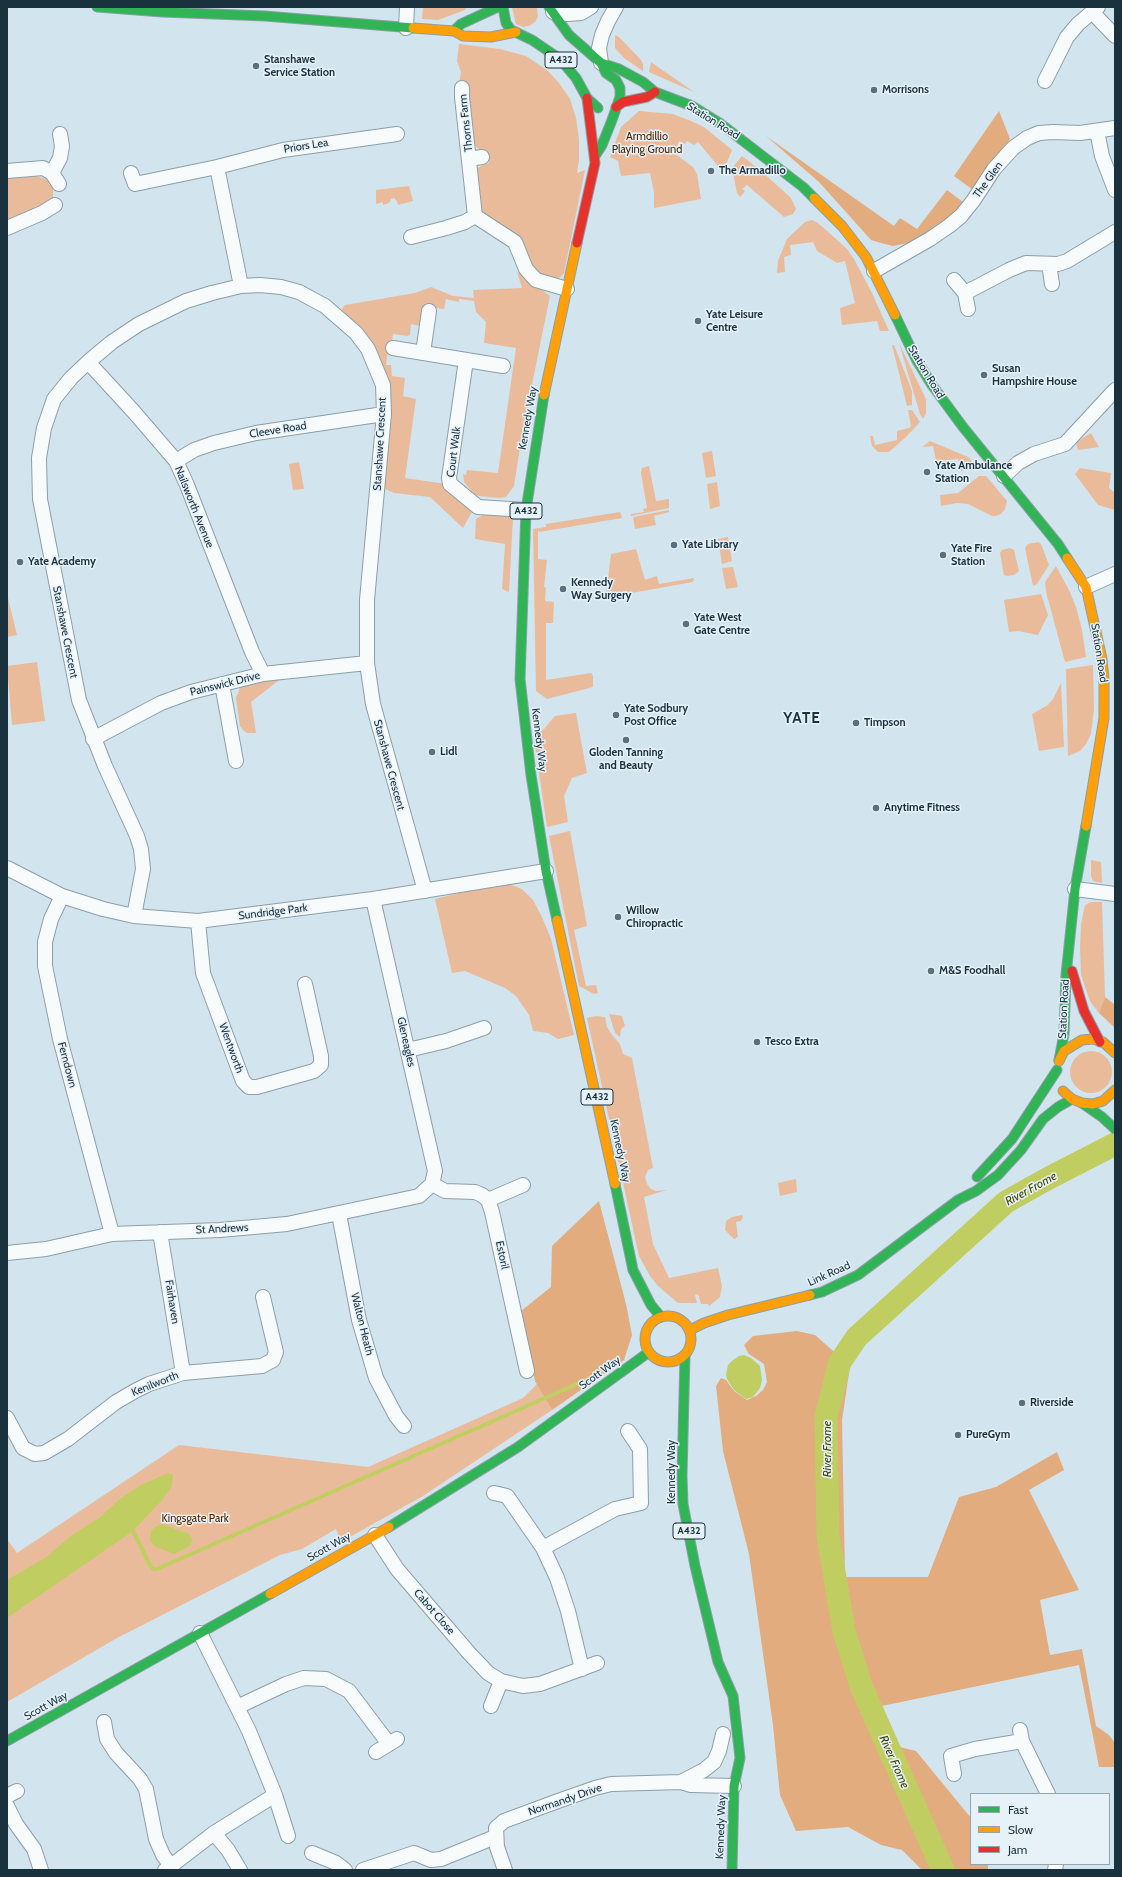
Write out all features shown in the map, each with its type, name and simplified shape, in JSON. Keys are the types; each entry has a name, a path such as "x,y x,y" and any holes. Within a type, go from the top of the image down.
{"main road":[{"path":"97,7 266,16 454,31 463,36 491,37 528,34 536,29"},
{"path":"454,31 462,24 498,7"},
{"name":"A432","path":"503,7 502,12 506,23 511,30 544,47 560,59 576,78 587,98 594,106 602,110 609,110 616,107 620,97 620,88 616,80 606,73 601,63 569,35 548,11"},
{"name":"Station Road","path":"601,63 619,69 643,82 656,92 686,103 721,124 803,187 842,226 866,257 874,271 916,358 932,385 963,427 1058,544 1086,587 1102,659 1110,718 1075,889 1065,986 1064,1034 1057,1070"},
{"path":"616,107 624,102 647,97 656,92"},
{"name":"Kennedy Way","path":"587,98 595,163 545,389 526,510 520,679 530,768 546,872 578,1011 634,1270 651,1305 661,1317"},
{"name":"Kennedy Way","path":"595,156 602,145 616,107"},
{"name":"Station Road","path":"1069,958 1084,1011 1102,1042"},
{"path":"1059,1060 1064,1051 1073,1044 1082,1040 1093,1039 1115,1046"},
{"path":"1102,1042 1115,1053"},
{"path":"1057,1070 1061,1087 1072,1099 1082,1103 1102,1117 1115,1129"},
{"name":"Link Road","path":"958,1200 1012,1139 1057,1070"},
{"path":"1082,1103 1093,1104 1103,1101 1115,1090"},
{"name":"Link Road","path":"690,1330 704,1323 728,1315 822,1292 858,1275 958,1200 976,1191 998,1175 1021,1150 1046,1116 1072,1099"},
{"path":"685,1355 678,1360 664,1365 654,1358 649,1352 645,1343 646,1334 650,1325 661,1317 669,1316 678,1318 685,1323 690,1330"},
{"name":"A432","path":"685,1355 690,1348 692,1339 690,1330"},
{"name":"Scott Way","path":"7,1742 374,1535 518,1447 649,1352"},
{"name":"Kennedy Way","path":"685,1355 683,1504 695,1566 718,1662 733,1696 740,1758 734,1786 732,1870"},
{"path":"673,1382 684,1398"},
{"name":"Kennedy Way","path":"718,1662 718,1685"},
{"name":"Kennedy Way","path":"723,1730 728,1764 734,1786"}],"street":[{"path":"406,7 406,28"},
{"path":"548,11 568,14 581,13 591,7"},
{"path":"601,63 599,48 602,35 616,7"},
{"path":"1045,80 1067,37 1078,24 1095,9 1115,36"},
{"name":"Thorns Farm","path":"462,88 462,97 476,158 475,216"},
{"name":"The Glen","path":"874,271 930,239 961,216 973,201 994,169 1013,148 1027,138 1039,134 1054,132 1097,131 1115,128"},
{"path":"1097,131 1102,156 1115,190"},
{"path":"7,171 43,168 55,178 62,146 60,134"},
{"name":"Priors Lea","path":"131,173 135,184 217,167 283,150 397,134"},
{"path":"217,167 241,286"},
{"path":"7,228 42,213 55,205"},
{"path":"411,237 465,222 475,216 515,242 526,269 536,280 567,289"},
{"path":"965,293 1009,270 1026,263 1058,264 1067,261 1115,232"},
{"path":"1049,264 1052,284"},
{"path":"954,280 965,293 968,309"},
{"name":"Stanshawe Crescent","path":"134,916 143,869 141,849 137,836 93,739 79,700 52,568 40,499 39,458 44,428 54,399 71,378 112,342 139,324 186,301 241,286 274,286 299,292 325,306 342,319 356,333 368,349 383,385 384,414 367,600 367,663 373,704 425,891"},
{"path":"423,353 429,311"},
{"path":"393,348 503,366"},
{"name":"Court Walk","path":"466,360 449,478 450,484 478,507 526,510"},
{"name":"Nailsworth Avenue","path":"88,362 176,461 187,485 252,652 263,674"},
{"path":"1004,476 1018,463 1034,454 1065,444 1115,390"},
{"name":"Cleeve Road","path":"176,461 194,450 214,443 256,433 384,414"},
{"path":"1086,587 1115,574"},
{"name":"Painswick Drive","path":"93,739 161,703 222,684 263,674 367,663"},
{"path":"222,684 236,761"},
{"name":"Sundridge Park","path":"7,868 62,896 103,909 134,916 198,921 373,899 546,872"},
{"path":"1075,889 1115,894"},
{"name":"Ferndown","path":"62,896 51,919 44,942 45,966 60,1039 112,1234"},
{"name":"Gleneagles","path":"373,899 435,1170 432,1184"},
{"name":"Wentworth","path":"198,921 203,973 243,1081 249,1087 257,1088 314,1071 321,1065 321,1056 305,984"},
{"path":"408,1050 446,1041 484,1028"},
{"path":"432,1184 445,1191 475,1192 482,1194 488,1200 523,1185"},
{"name":"St Andrews","path":"7,1253 46,1249 112,1234 220,1230 287,1224 419,1196 432,1184"},
{"name":"Estoril","path":"488,1200 492,1212 527,1371"},
{"name":"Walton Heath","path":"339,1214 359,1320 376,1378 396,1416 404,1426"},
{"name":"Fairhaven","path":"160,1232 183,1373"},
{"name":"Kenilworth","path":"7,1418 23,1448 35,1454 44,1453 68,1440 116,1402 135,1391 183,1373 262,1366 274,1360 276,1352 263,1297"},
{"path":"543,1548 615,1509 641,1503 640,1449 628,1431"},
{"path":"494,1493 507,1496 543,1548 557,1578 568,1611 582,1669"},
{"name":"Cabot Close","path":"374,1535 397,1569 469,1653 488,1673 501,1681 523,1686 540,1684 598,1663"},
{"path":"200,1632 250,1731 288,1836"},
{"path":"238,1707 286,1684 304,1678 326,1679 349,1691 393,1741 376,1752"},
{"path":"491,1706 501,1681"},
{"path":"104,1722 107,1739 116,1753 140,1779 146,1789 156,1838 168,1868 214,1833 274,1795"},
{"name":"Normandy Drive","path":"681,1782 704,1770 714,1762 719,1750 723,1730"},
{"path":"954,1774 951,1756 1021,1736 1048,1793"},
{"name":"Normandy Drive","path":"495,1837 496,1828 504,1821 595,1788 611,1784 681,1782 691,1785 734,1786"},
{"path":"7,1806 16,1824 34,1849 41,1870"},
{"path":"214,1833 228,1850 240,1870"},
{"path":"364,1870 414,1853 428,1860 441,1859 495,1837 497,1848 506,1870"},
{"path":"312,1853 336,1863 345,1870"}],"green space":[{"path":"423,7 467,7 465,10 438,20 422,19"},
{"path":"512,7 537,7 538,17 535,22 529,26 523,27 516,24"},
{"path":"615,35 619,37 641,60 643,64 643,71 624,58 615,48"},
{"path":"459,44 500,49 526,56 548,71 559,83 570,99 576,118 579,139 579,160 577,173 585,170 564,273 557,280 535,276 481,210 476,174 477,169 489,163 487,152 480,150 473,144 467,95 469,85 459,84 461,72 457,61"},
{"path":"651,62 694,92 649,72"},
{"name":"Armdillio Playing Ground","path":"639,111 673,114 691,121 704,127 732,150 723,172 698,142 694,145 687,141 685,144 679,141 674,153 693,167 697,174 701,199 654,208 654,192 650,173 621,176 618,161 610,157 621,127"},
{"path":"742,156 791,198 796,209 793,214 784,217 747,185 742,189 745,191 740,197 737,193 732,168"},
{"path":"7,176 35,176 47,179 53,186 53,198 45,206 7,222"},
{"path":"409,186 413,201 398,205 394,198 391,199 389,203 383,205 383,202 376,204 376,190"},
{"path":"812,220 818,223 847,249 854,259 872,293 889,331 880,331 877,321 842,325 840,308 855,303 845,261 837,263 817,251 813,242 790,245 791,255 784,257 785,272 777,273 778,261 787,239 805,222"},
{"path":"517,272 550,296 523,429 514,486 506,497 500,498 479,496 474,494 464,482 463,474 466,475 467,470 498,473 516,348 484,343 486,322 476,312 474,301 459,299 459,302 446,299 444,309 423,306 420,326 411,324 410,335 393,334 392,343 389,343 386,365 391,365 392,376 405,378 403,396 416,399 405,478 446,484 473,510 463,528 430,497 394,493 379,486 385,392 357,325 341,310 345,305 415,293 431,287 453,296 474,298 473,290 522,288"},
{"path":"899,343 926,399 926,413 923,419 920,414"},
{"path":"892,345 894,345 912,391 912,405 907,406"},
{"path":"908,410 912,410 920,422 889,452 878,452 872,446 870,436 873,436 875,445 897,440 897,431 909,428 911,426"},
{"path":"1091,433 1099,447 1078,450 1076,442"},
{"path":"930,441 968,457 974,464 967,470 961,471 958,459 936,461 933,446 922,447"},
{"path":"712,451 716,476 706,478 702,453"},
{"path":"299,462 304,489 293,490 289,464"},
{"path":"649,466 656,501 669,499 669,508 631,516 631,514 644,512 643,509 647,508 641,473 642,468"},
{"path":"1080,468 1111,473 1109,488 1115,493 1115,510 1098,505 1075,474"},
{"path":"979,476 986,476 1007,501 1005,509 1001,514 992,516 968,504 957,503 941,506 940,495 958,493"},
{"path":"717,482 720,506 710,509 707,484"},
{"path":"669,510 669,512 654,516 656,525 635,529 633,517"},
{"path":"620,512 622,518 539,532 538,530 538,559 547,560 544,587 546,588 545,601 554,602 553,623 546,623 546,680 591,673 593,676 593,687 547,699 536,691 533,529 546,527 546,524"},
{"path":"486,513 511,514 513,518 509,592 502,589 505,544 475,539 476,519"},
{"path":"728,537 732,561 722,564 718,539"},
{"path":"1038,542 1041,544 1049,565 1037,584 1033,586 1025,548 1028,544"},
{"path":"1010,548 1014,550 1019,571 1014,575 1007,576 1004,575 1000,553 1002,550"},
{"path":"636,549 645,580 657,576 659,584 694,578 693,582 615,596 606,595 611,554"},
{"path":"1056,566 1076,607 1082,630 1086,657 1065,662 1046,592 1045,582"},
{"path":"733,567 738,587 726,589 722,568"},
{"path":"7,594 17,635 7,637"},
{"path":"1041,594 1048,615 1038,635 1018,631 1009,632 1004,600"},
{"path":"37,662 45,721 12,725 7,666"},
{"path":"1093,665 1094,709 1091,734 1086,744 1080,751 1068,756 1066,669"},
{"path":"283,677 251,702 256,733 247,733 240,726 236,698 240,688 246,683"},
{"path":"1061,683 1064,747 1039,751 1032,714 1048,705 1053,699"},
{"path":"576,713 587,773 572,778 564,796 568,822 547,827 534,739 540,739 540,732 555,716"},
{"path":"570,831 587,926 574,930 586,986 596,985 598,993 594,994 579,986 549,836"},
{"path":"1091,860 1101,862 1102,883 1093,881 1091,876"},
{"path":"495,884 509,884 522,889 533,900 542,917 551,939 574,1035 558,1039 548,1033 533,1031 529,1015 516,996 505,988 465,971 452,973 435,899"},
{"path":"1091,902 1102,902 1105,997 1099,1013 1090,1001 1081,975 1081,924 1085,905"},
{"path":"609,1014 622,1016 625,1026 621,1029 620,1037 615,1033"},
{"path":"596,1016 605,1017 607,1027 620,1044 623,1054 632,1058 653,1168 648,1170 645,1177 647,1184 651,1189 656,1191 667,1190 644,1197 653,1244 669,1278 718,1268 722,1286 720,1297 709,1306 708,1304 701,1304 698,1294 695,1295 697,1303 678,1303 658,1286 650,1276 639,1256 587,1018"},
{"path":"1091,1051 1106,1057 1112,1072 1106,1087 1091,1093 1076,1087 1070,1072 1076,1057"},
{"path":"796,1179 797,1192 780,1196 778,1183"},
{"path":"742,1215 743,1217 741,1221 736,1222 738,1237 734,1239 725,1230 726,1221 732,1217"},
{"name":"Kingsgate Park","path":"537,1384 552,1410 423,1496 341,1542 336,1529 302,1549 280,1555 117,1638 7,1702 7,1539 17,1553 179,1445 368,1467 523,1398"}],"shaded area":[{"path":"999,111 1010,139 985,177 973,190 954,176"},
{"path":"766,136 894,226 900,218 917,229 947,190 963,202 943,226 925,236 908,243 893,246 871,240 819,182"},
{"path":"1105,997 1115,1005 1115,1028 1099,1013"},
{"path":"599,1201 626,1304 632,1335 624,1360 552,1410 535,1381 521,1311 551,1287 552,1246"},
{"path":"797,1331 815,1335 850,1366 842,1420 845,1577 928,1577 959,1497 996,1487 1057,1452 1064,1470 1029,1490 1079,1590 1040,1600 1050,1655 1082,1649 1096,1726 1109,1735 1115,1743 1115,1767 1099,1767 1079,1665 877,1707 895,1746 916,1751 970,1817 970,1865 988,1865 988,1870 922,1870 902,1850 881,1845 848,1827 796,1831 780,1795 773,1725 749,1554 723,1451 716,1386 721,1378 726,1380 734,1391 747,1400 756,1396 763,1390 767,1382 764,1364 749,1354 744,1345 753,1336"},
{"path":"744,1355 751,1358 760,1366 762,1380 760,1388 753,1397 746,1399 734,1390 726,1375 728,1365 739,1356"},
{"path":"168,1473 173,1475 172,1486 163,1499 133,1531 7,1618 7,1580 48,1556 72,1535 99,1518 121,1498 141,1485"},
{"path":"162,1524 189,1534 192,1539 191,1545 174,1554 154,1546 150,1541 151,1531 155,1527"}],"waterway":[{"name":"River Frome","path":"943,1870 861,1686 844,1631 828,1536 826,1417 840,1362 857,1337 1006,1202 1115,1144"},
{"path":"133,1531 150,1565 153,1569 157,1569 586,1380"}],"traffic: fast":[{"path":"97,7 162,12 265,16 413,28"},
{"path":"454,31 461,24 498,7"},
{"path":"503,7 506,23 511,30 532,40 560,59 576,78 587,98 598,108"},
{"path":"549,7 569,35 601,63 606,73 616,80 620,88 620,97 612,120 602,145 595,156"},
{"path":"601,63 619,69 643,82 655,92 692,106 721,124 803,187 814,198"},
{"path":"895,315 916,359 932,385 963,427 1058,544 1067,558"},
{"path":"544,395 526,510 520,679 531,775 546,871 557,920"},
{"path":"1059,1060 1064,1034 1066,975 1075,889 1086,826"},
{"path":"977,1177 1012,1139 1057,1070"},
{"path":"810,1295 822,1292 858,1275 958,1200 976,1191 998,1175 1021,1150 1043,1119 1058,1107 1072,1099"},
{"path":"1082,1103 1102,1117 1115,1129"},
{"path":"615,1184 633,1270 651,1305 661,1317"},
{"path":"389,1527 518,1447 649,1352"},
{"path":"685,1355 682,1476 683,1504 695,1566 718,1662 733,1696 740,1758 734,1786 732,1870"},
{"path":"7,1741 270,1594"}],"traffic: slow":[{"path":"413,28 454,31 463,36 491,37 516,32"},
{"path":"814,198 842,226 866,257 895,315"},
{"path":"544,395 577,243"},
{"path":"1067,558 1086,587 1102,659 1104,679 1104,718 1086,826"},
{"path":"557,920 615,1184"},
{"path":"1059,1061 1064,1051 1082,1040 1093,1039 1103,1042 1115,1053"},
{"path":"1063,1091 1072,1099 1082,1103 1093,1104 1103,1101 1115,1090"},
{"path":"690,1330 704,1323 728,1315 810,1295"},
{"path":"664,1316 672,1316 681,1320 687,1326 691,1339 687,1352 681,1358 672,1362 664,1362 655,1358 649,1352 645,1343 645,1335 649,1326 655,1320 664,1316"},
{"path":"270,1594 389,1527"}],"traffic: jam":[{"path":"616,107 623,102 647,97 655,92"},
{"path":"577,243 595,163 587,98"},
{"path":"1072,971 1084,1011 1100,1042"}],"place":[{"name":"Stanshawe Service Station","path":"256,66"},
{"name":"Morrisons","path":"874,90"},
{"name":"The Armadillo","path":"711,171"},
{"name":"Yate Leisure Centre","path":"698,321"},
{"name":"Susan Hampshire House","path":"984,375"},
{"name":"Yate Ambulance Station","path":"927,472"},
{"name":"Yate Library","path":"674,545"},
{"name":"Yate Fire Station","path":"943,555"},
{"name":"Yate Academy","path":"20,562"},
{"name":"Kennedy Way Surgery","path":"563,589"},
{"name":"Yate West Gate Centre","path":"686,624"},
{"name":"Yate Sodbury Post Office","path":"616,715"},
{"name":"Timpson","path":"856,723"},
{"name":"Gloden Tanning and Beauty","path":"626,740"},
{"name":"Lidl","path":"432,752"},
{"name":"Anytime Fitness","path":"876,808"},
{"name":"Willow Chiropractic","path":"618,917"},
{"name":"M&S Foodhall","path":"931,971"},
{"name":"Tesco Extra","path":"757,1042"},
{"name":"Riverside","path":"1022,1403"},
{"name":"PureGym","path":"958,1435"}],"district":[{"name":"YATE","path":"802,719"}]}
